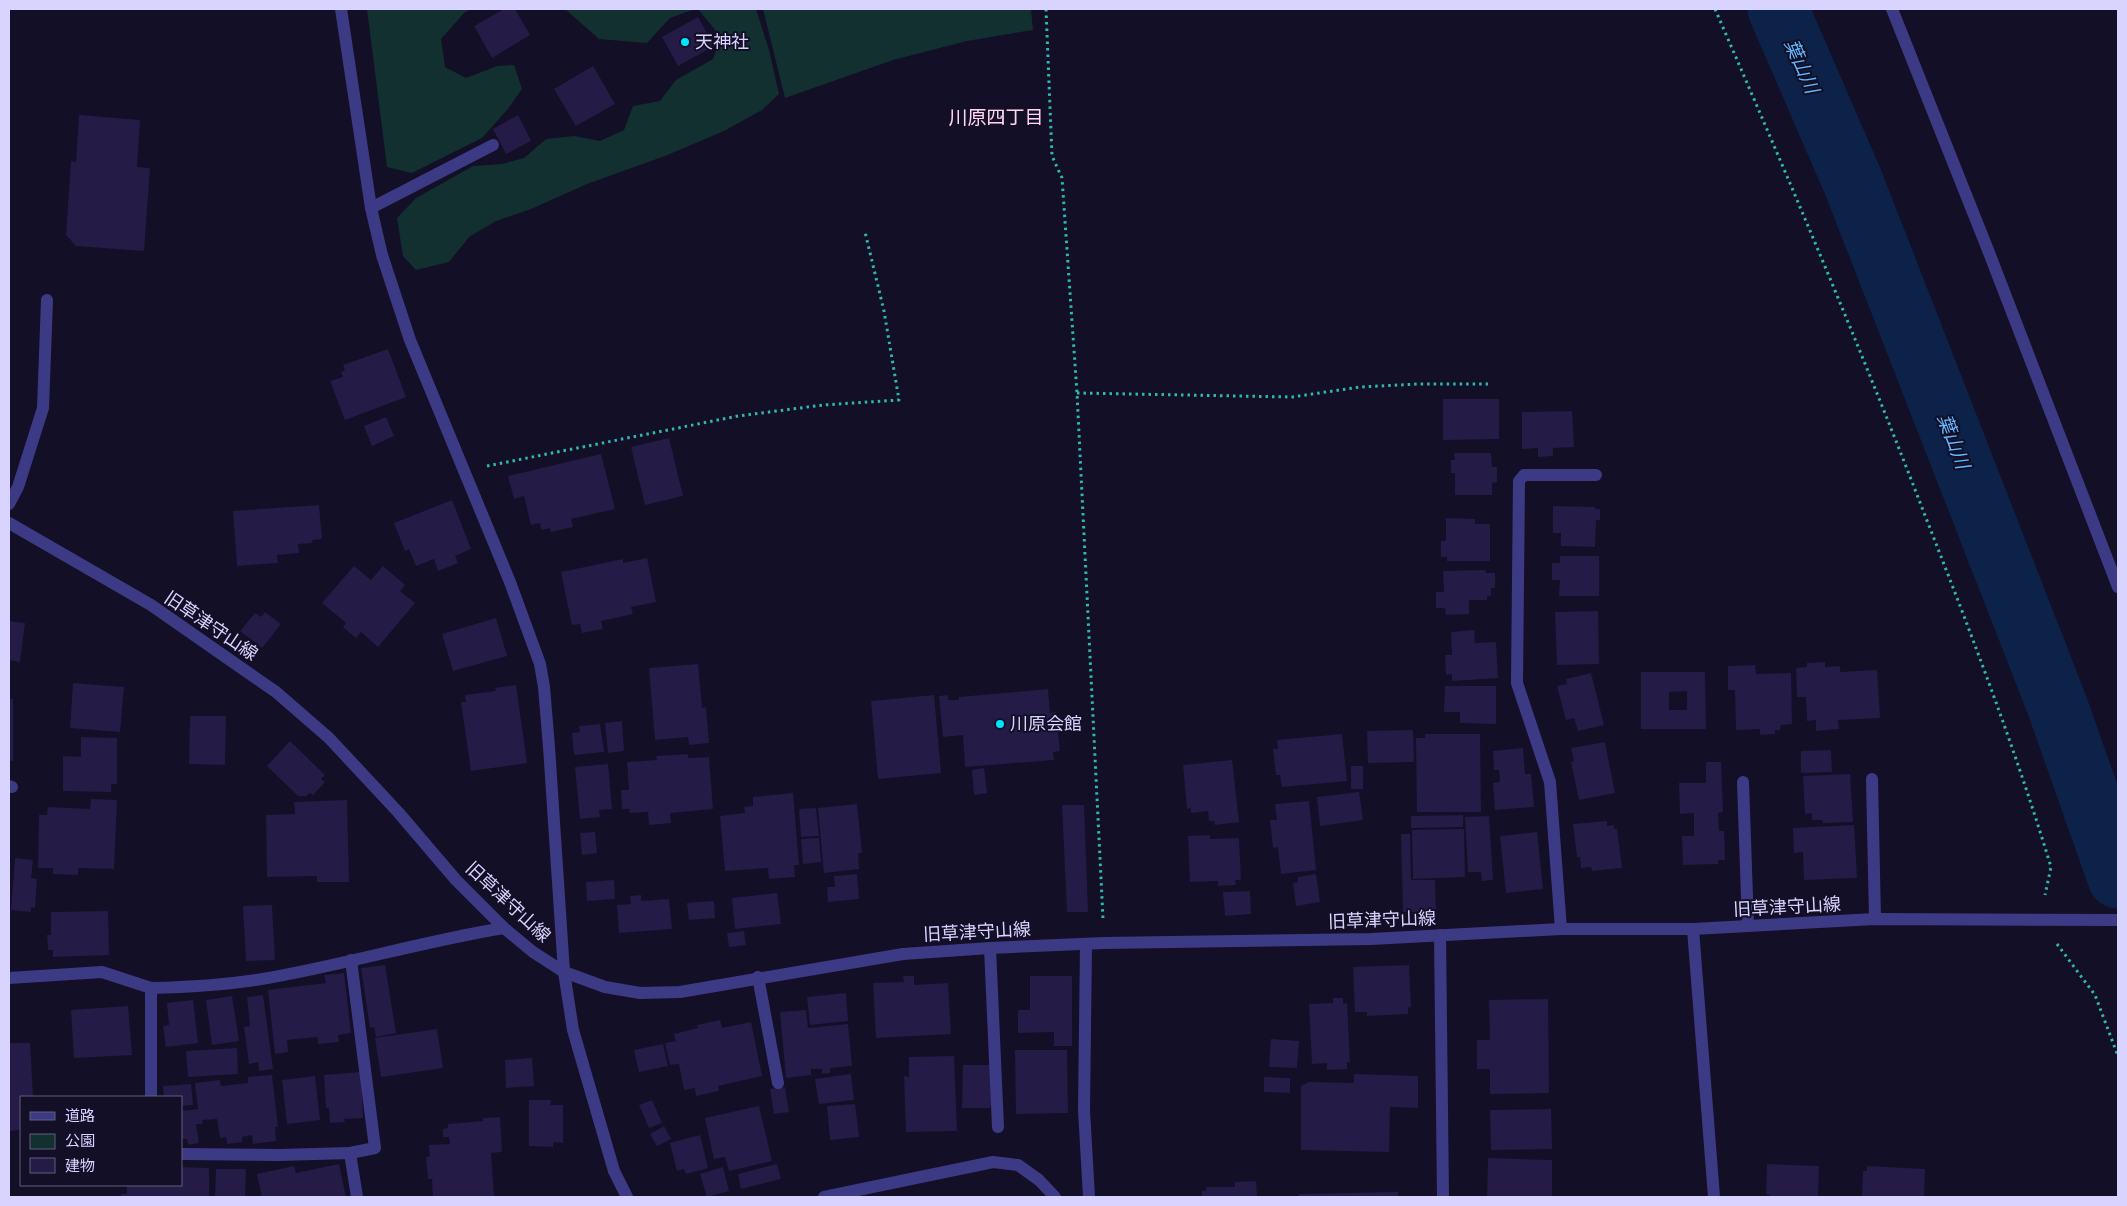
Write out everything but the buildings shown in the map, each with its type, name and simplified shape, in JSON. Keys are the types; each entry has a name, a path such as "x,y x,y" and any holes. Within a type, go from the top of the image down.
{"street":[{"path":"341,9 371,208 382,255 410,340 510,582 540,664 550,756 564,972 573,1030 614,1171 627,1197"},
{"path":"1892,9 1988,250 2118,587"},
{"path":"371,208 493,146"},
{"path":"9,504 18,487 43,408 48,300"},
{"path":"1561,929 1550,782 1517,683 1519,481 1524,475 1596,475"},
{"name":"旧草津守山線","path":"9,523 151,606 276,692 329,738 398,812 456,880 504,928 533,952 564,972 605,987 640,993 680,992 758,977 903,954 990,948 1104,943 1361,939 1561,929 1692,929 1875,919 2118,920"},
{"path":"1872,779 1875,919"},
{"path":"1743,782 1748,926"},
{"path":"9,978 102,972 151,988 194,987 283,976 464,934 504,928"},
{"path":"1692,929 1714,1197"},
{"path":"1440,935 1443,1197"},
{"path":"1086,944 1084,1110 1089,1197"},
{"path":"990,948 998,1127"},
{"path":"182,1154 279,1155 350,1153 376,1148 351,960"},
{"path":"758,977 778,1083"},
{"path":"151,988 151,1096"},
{"path":"350,1153 357,1197"},
{"path":"824,1197 993,1162 1018,1165 1039,1180 1055,1197"}],"path":[{"path":"1046,9 1052,156 1062,178 1077,393 1104,943"},
{"path":"1715,9 1895,437 1973,637 2051,866 2041,919 2071,964 2095,995 2118,1056"},
{"path":"465,471 738,416 823,405 899,400 884,311 865,232"},
{"path":"1077,393 1292,397 1360,387 1419,384 1488,384"}],"green space":[{"path":"367,9 472,9 465,12 441,39 445,67 466,78 497,66 514,65 522,89 507,110 482,138 412,173 387,167"},
{"path":"565,9 695,9 670,18 647,43 599,39"},
{"path":"698,9 756,9 769,50 779,94 762,110 724,131 665,156 587,184 531,209 496,221 469,237 449,262 416,270 403,256 397,218 416,198 473,166 502,164 524,158 546,139 574,136 600,141 624,130 633,106 660,101 676,80 713,59 721,37"},
{"path":"763,9 1031,9 1033,30 967,41 893,60 785,98"}],"waterway":[{"name":"葉山川","path":"1778,9 1853,182 2057,705 2118,878"}],"place":[{"name":"天神社","path":"685,42"},
{"name":"川原会館","path":"1000,724"}],"district":[{"name":"川原四丁目","path":"996,117"}]}
